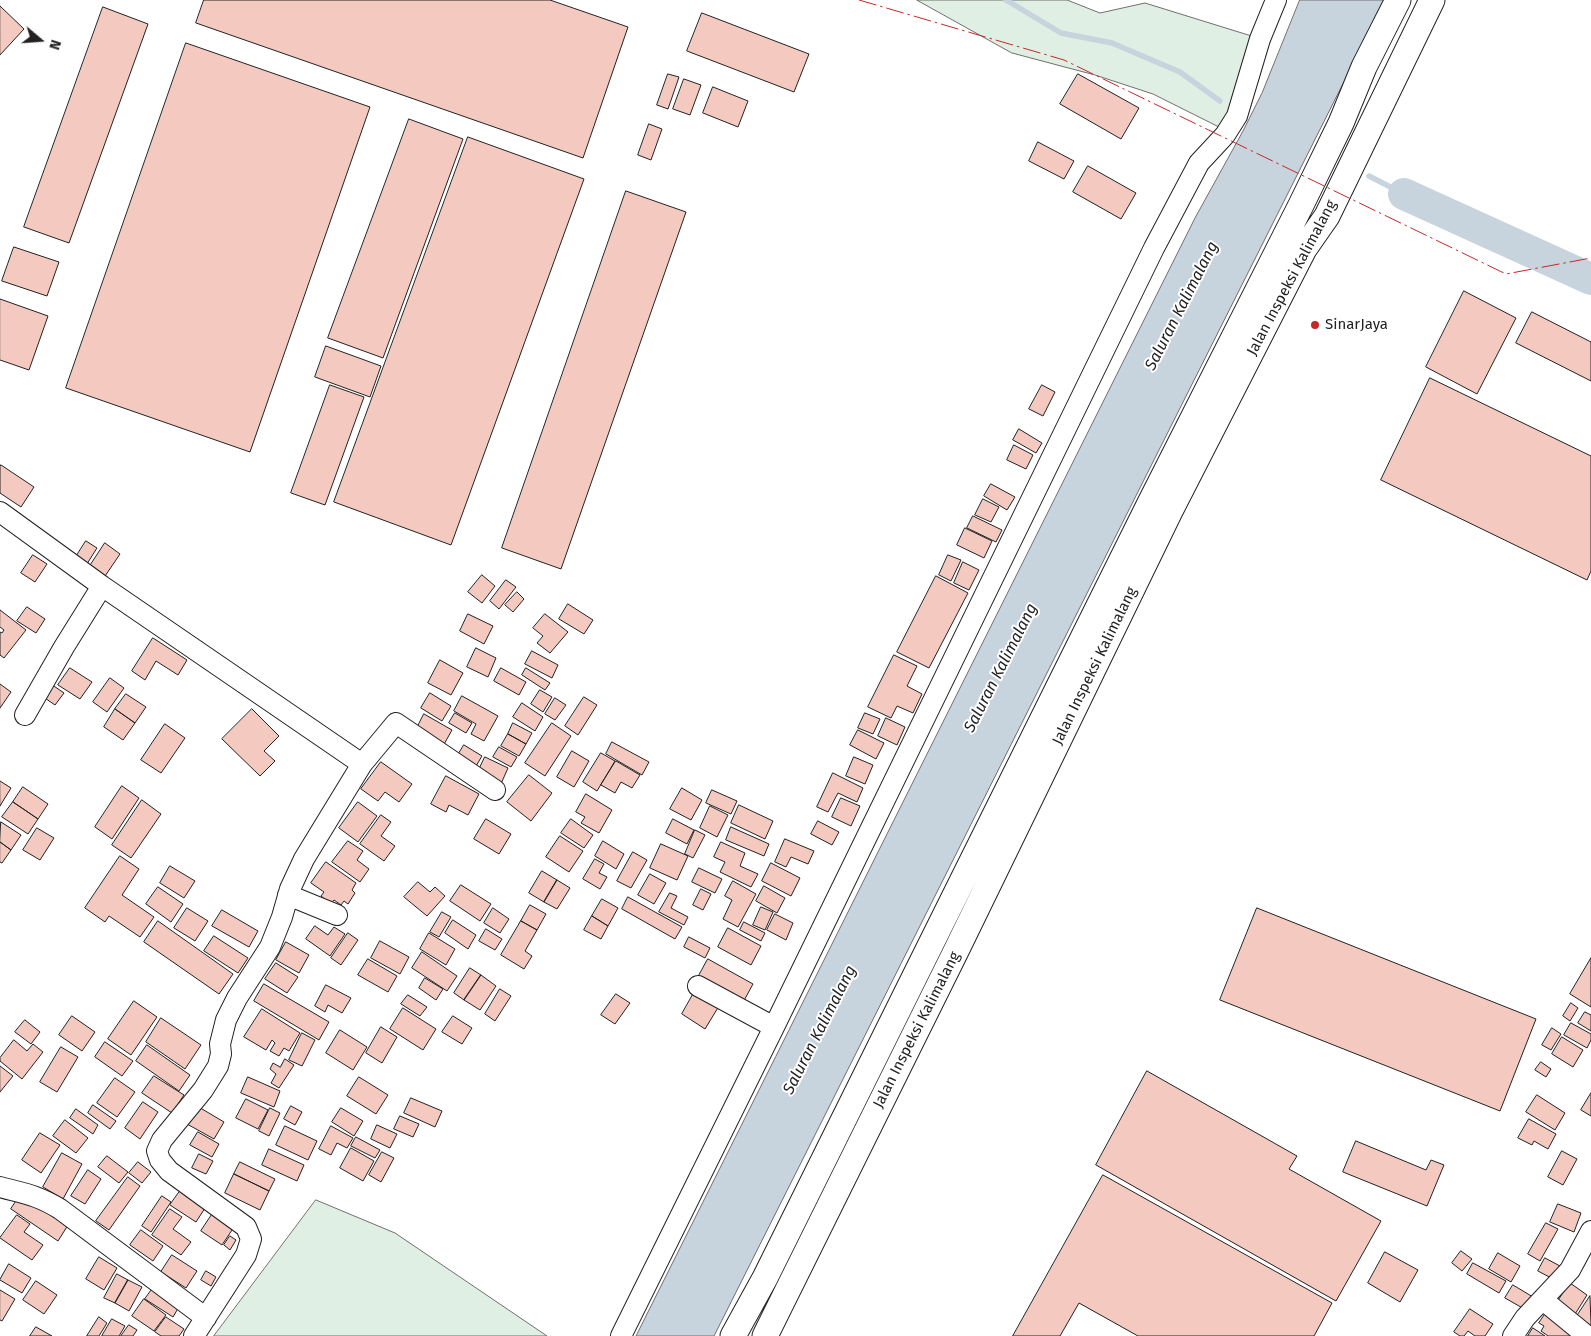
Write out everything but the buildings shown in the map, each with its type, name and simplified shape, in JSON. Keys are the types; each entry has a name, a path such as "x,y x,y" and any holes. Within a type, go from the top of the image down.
{"main road":[{"name":"Jalan Inspeksi Kalimalang","path":"765,1336 956,951 1309,187 1341,123 1364,68 1398,0"},
{"name":"Jalan Inspeksi Kalimalang","path":"733,1336 765,1278 934,936 1160,508 1304,249 1327,216 1432,0"},
{"path":"934,936 956,951"}],"street":[{"path":"621,1336 1154,248 1199,163 1225,134 1237,116 1260,39 1276,0"},
{"path":"0,512 102,586 362,764"},
{"path":"25,715 102,586"},
{"path":"194,1336 246,1255 251,1239 246,1227 168,1170 160,1160 157,1151 162,1140 204,1090 218,1066 221,1054 220,1044 226,1020 237,998 270,947 282,918 288,895 304,859 362,764 396,723 495,790"},
{"path":"288,895 337,915"},
{"path":"698,986 774,1027"},
{"path":"0,1187 42,1198 60,1209 206,1318"},
{"path":"1513,1336 1525,1318 1570,1270 1591,1231"},
{"path":"1543,1300 1587,1336"}],"green space":[{"path":"917,0 1067,0 1100,13 1145,3 1258,38 1225,130 1153,94 1095,75 1012,53"},
{"path":"316,1200 395,1233 547,1336 214,1336"}],"water":[{"name":"Saluran Kalimalang","path":"1300,0 1385,0 714,1336 636,1336 1195,218 1262,93"}],"waterway":[{"path":"1006,0 1061,33 1112,43 1180,72 1220,101"},
{"path":"1369,176 1404,194"},
{"path":"1404,194 1591,279"}],"power":[{"path":"859,0 1064,60 1506,274 1591,258"}],"place":[{"name":"SinarJaya","path":"1315,325"}]}
